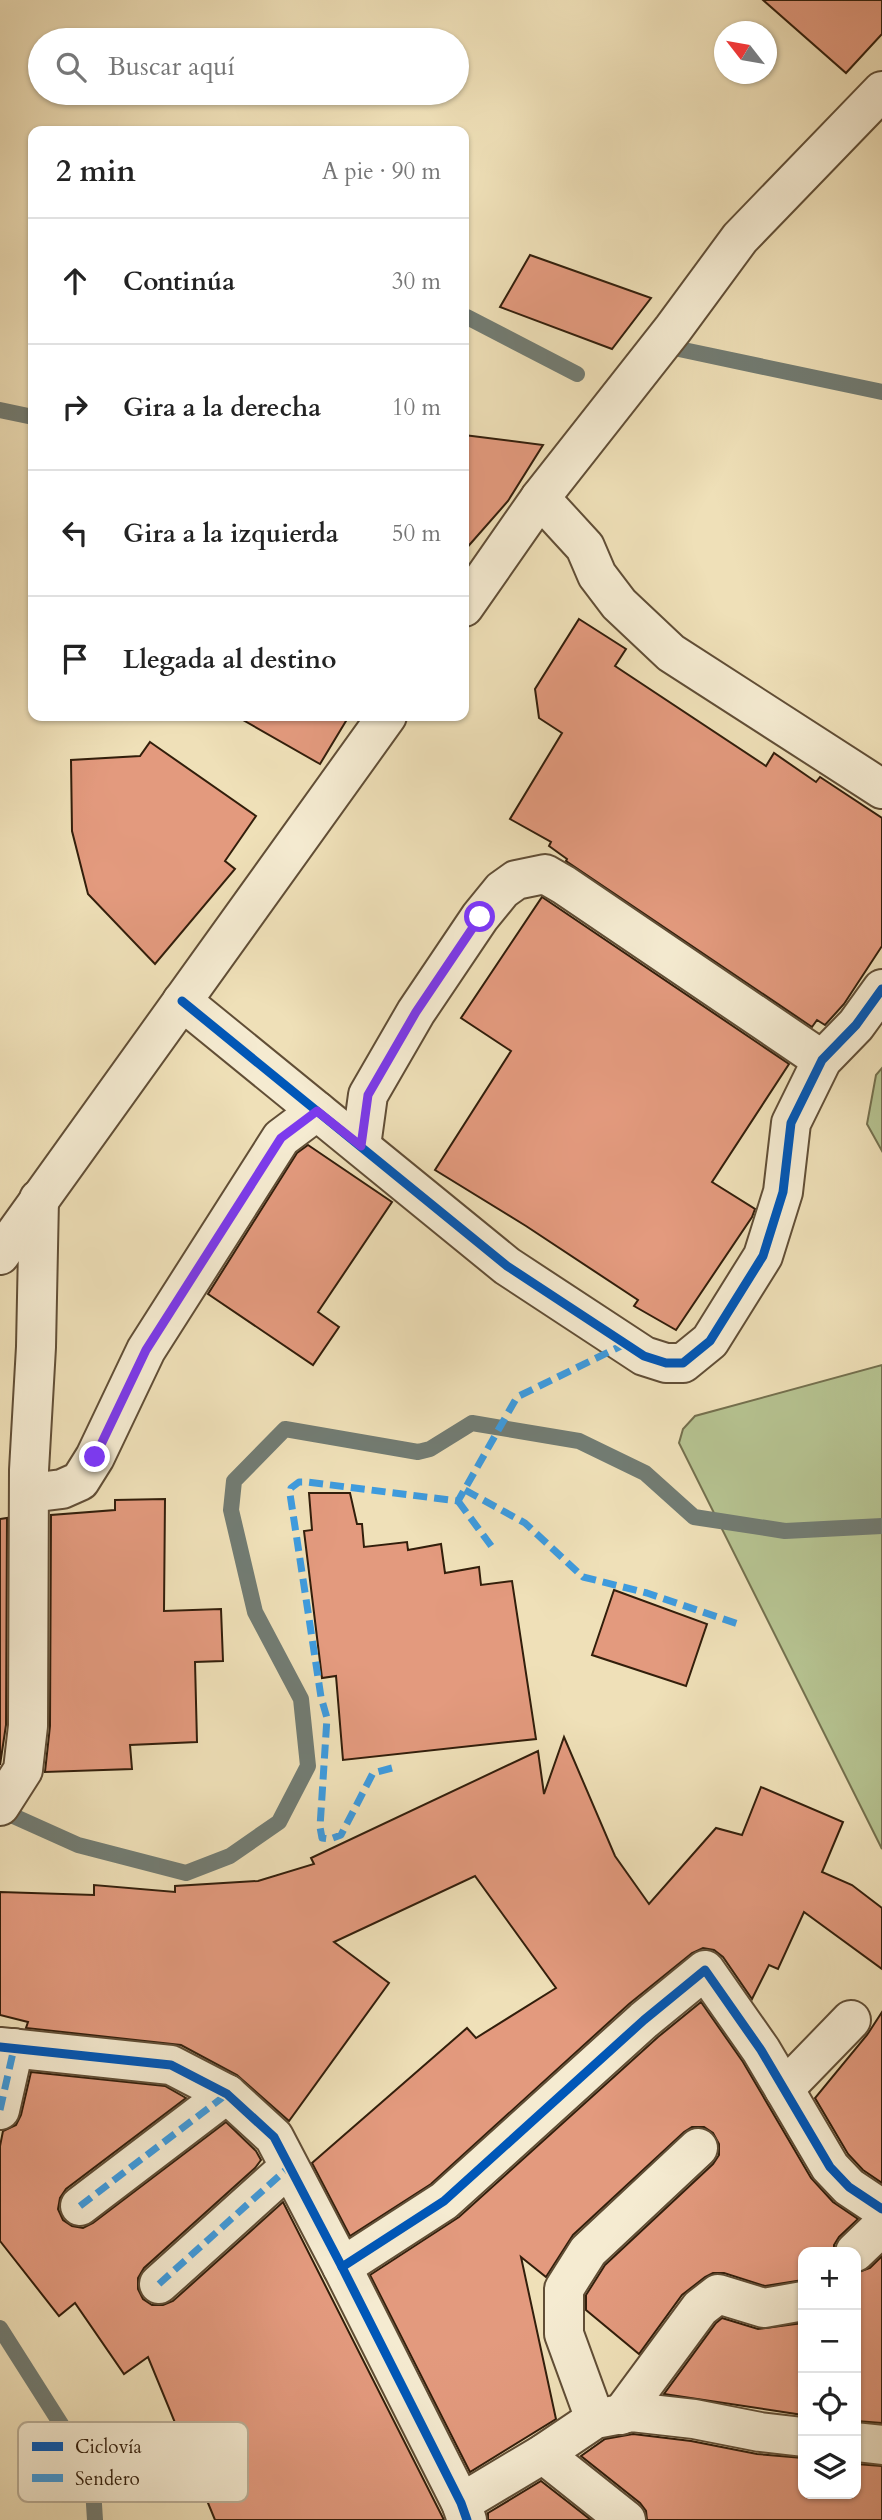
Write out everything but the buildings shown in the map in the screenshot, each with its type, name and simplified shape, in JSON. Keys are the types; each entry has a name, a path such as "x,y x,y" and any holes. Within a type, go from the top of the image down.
{"street":[{"path":"469,600 540,498 673,329 740,238 882,91"},
{"path":"540,498 585,547 597,575 619,604 671,653 882,789"},
{"path":"0,1255 383,721"},
{"path":"361,1146 368,1095 416,1012 480,917 502,890 516,880 530,875 545,874 564,885 822,1059"},
{"path":"182,1001 508,1266 644,1356 666,1363 683,1363 710,1341 763,1256 783,1192 791,1123 822,1059 856,1025 882,989"},
{"path":"30,1493 62,1489 80,1481 95,1457 146,1350 281,1138 317,1111"},
{"path":"0,1806 23,1770 29,1726 30,1493 39,1199"},
{"path":"342,2267 444,2201 634,2029 705,1970 761,2050 830,2167 849,2188 882,2209"},
{"path":"784,2089 851,2020"},
{"path":"0,2110 7,2047 171,2064 227,2094 274,2137 464,2512 543,2454 608,2417 632,2412 798,2436"},
{"path":"80,2206 227,2094"},
{"path":"608,2417 564,2334 564,2289 588,2252 698,2148"},
{"path":"159,2284 289,2167"},
{"path":"860,2247 882,2226"},
{"path":"608,2417 700,2308 718,2294 764,2308 798,2302"},
{"path":"861,2443 882,2445"},
{"path":"543,2454 626,2520"}],"green space":[{"path":"882,1068 882,1151 867,1124 876,1075"},
{"path":"882,1365 882,1849 679,1443 683,1429 695,1416"}],"waterway":[{"path":"469,318 577,374"},
{"path":"679,349 882,392"},
{"path":"0,410 28,416"},
{"path":"0,1810 78,1845 186,1873 230,1856 279,1822 308,1766 301,1699 255,1612 231,1510 234,1481 285,1429 418,1452 430,1449 472,1423 579,1441 645,1473 694,1517 785,1531 882,1526"},
{"path":"0,2328 60,2422"},
{"path":"94,2502 95,2520"}],"marked path":[{"path":"392,1768 373,1773 341,1835 330,1839 322,1838 320,1827 327,1718 321,1697 291,1488 299,1482 307,1482 458,1501 517,1397 625,1344"},
{"path":"465,1490 525,1523 583,1577 647,1593 738,1624"},
{"path":"458,1501 492,1547"},
{"path":"0,2110 14,2048"},
{"path":"80,2206 227,2094"},
{"path":"159,2284 289,2167"}],"cycle path":[{"path":"182,1001 507,1266 644,1356 666,1363 683,1363 710,1341 763,1256 783,1192 791,1123 822,1060 856,1025 882,989"},
{"path":"342,2267 444,2201 644,2020 705,1970 761,2050 830,2167 849,2187 882,2209"},
{"path":"0,2047 171,2065 227,2094 274,2137 461,2503 467,2520"}],"route":[{"path":"95,1457 146,1350 281,1138 317,1111 361,1146 368,1095 416,1012 480,917"}]}
